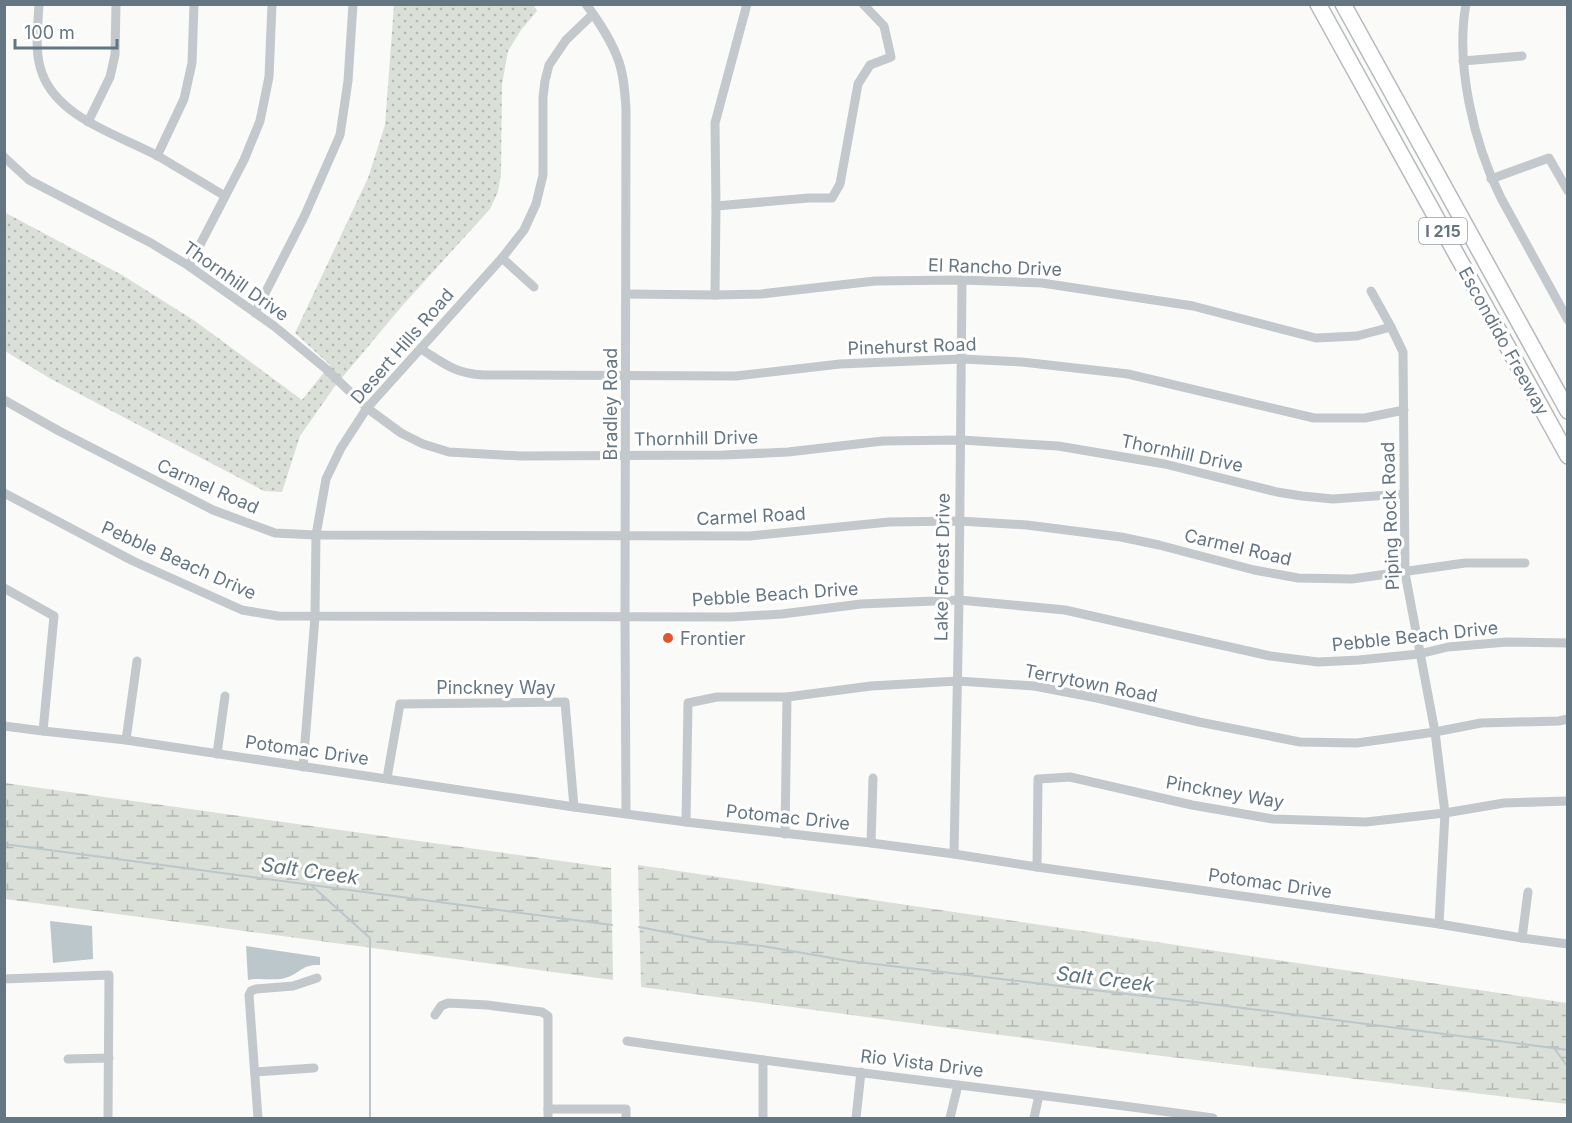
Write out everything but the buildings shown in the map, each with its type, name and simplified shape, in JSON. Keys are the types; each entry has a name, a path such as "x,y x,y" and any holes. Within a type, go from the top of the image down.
{"highway":[{"name":"Escondido Freeway","path":"1318,4 1568,456"},
{"name":"Escondido Freeway","path":"1343,4 1568,411"}],"street":[{"path":"39,4 37,48 41,72 52,92 63,105 88,122 157,156 225,196"},
{"path":"88,122 110,77 115,55 116,4"},
{"path":"157,156 184,99 192,63 194,4"},
{"path":"189,266 244,160 260,121 269,77 272,4"},
{"path":"255,313 304,217 340,135 348,81 353,4"},
{"name":"Bradley Road","path":"586,4 609,40 619,62 626,109 626,813"},
{"path":"715,295 715,123 747,4"},
{"path":"716,206 831,198 840,184 858,84 870,65 891,57 884,26 863,4"},
{"path":"1466,4 1462,45 1463,61 1483,158 1491,178 1568,320"},
{"name":"Desert Hills Road","path":"303,767 315,617 316,535 326,479 340,448 367,408 422,349 524,230 536,204 543,176 543,97 549,65 566,40 593,14"},
{"path":"1463,61 1522,56"},
{"name":"Thornhill Drive","path":"4,157 29,180 152,243 189,266 326,368 367,408 401,433 423,444 449,452 521,456 724,456 788,452 883,441 961,440 1058,446 1165,464 1302,496 1334,499 1403,494"},
{"path":"1491,178 1549,158 1568,191"},
{"path":"501,258 534,287"},
{"name":"El Rancho Drive","path":"627,294 761,294 875,281 962,280 1042,283 1193,306 1316,338 1358,336 1391,327"},
{"name":"Lake Forest Drive","path":"954,854 962,280"},
{"name":"Piping Rock Road","path":"1371,291 1402,352 1405,573 1435,732 1445,813 1439,924"},
{"name":"Pinehurst Road","path":"422,349 451,369 467,374 736,376 840,364 962,359 1022,362 1128,374 1314,418 1365,418 1404,410"},
{"name":"Carmel Road","path":"4,400 59,432 213,510 275,533 750,536 889,522 959,521 1027,525 1121,537 1298,579 1352,579 1465,563 1525,563"},
{"name":"Pebble Beach Drive","path":"4,494 134,561 242,610 278,616 731,617 782,614 861,604 959,600 1065,610 1270,656 1318,662 1419,654 1448,647 1507,642 1568,643"},
{"path":"4,588 54,616 43,731"},
{"path":"126,740 137,661"},
{"name":"Terrytown Road","path":"686,822 688,703 717,697 787,697 871,686 957,681 1034,686 1300,742 1357,743 1481,723 1559,722 1568,719"},
{"path":"217,754 225,696"},
{"path":"785,834 787,697"},
{"name":"Pinckney Way","path":"387,778 400,704 564,702 574,807"},
{"name":"Potomac Drive","path":"4,726 126,740 574,807 954,854 1568,944"},
{"name":"Pinckney Way","path":"1037,867 1038,779 1071,777 1192,805 1273,819 1366,822 1445,813 1503,803 1568,801"},
{"path":"871,843 873,778"},
{"path":"1522,938 1528,892"},
{"path":"4,979 109,975 108,1119"},
{"path":"258,1119 249,995 256,989 293,986 317,978"},
{"path":"435,1015 441,1006 448,1004 498,1006 542,1012 548,1016 548,1114 626,1114"},
{"name":"Rio Vista Drive","path":"627,1041 1039,1095 1117,1110 1213,1119"},
{"path":"68,1059 109,1058"},
{"path":"762,1060 763,1119"},
{"path":"255,1072 314,1068"},
{"path":"856,1119 861,1072"},
{"path":"950,1119 958,1085"},
{"path":"1034,1119 1039,1095"}],"green space":[{"path":"533,4 537,11 521,30 508,51 502,84 501,173 498,192 490,209 402,306 335,386 300,436 282,492 264,491 51,379 5,351 4,212 122,275 195,321 302,400 330,365 295,333 368,178 385,125 394,5"},
{"path":"5,783 611,868 613,980 5,899"},
{"path":"638,865 1567,1003 1567,1104 1137,1053 641,987"}],"shaded area":[{"path":"50,921 92,926 93,959 53,963"},
{"path":"246,946 320,957 320,965 306,967 283,978 248,980"}],"waterway":[{"name":"Salt Creek","path":"4,844 612,925"},
{"path":"312,886 370,938 370,1118"},
{"name":"Salt Creek","path":"639,927 712,941 762,946 849,961 1568,1050"},
{"path":"1554,1048 1568,1067"}],"place":[{"name":"Frontier","path":"668,638"}]}
